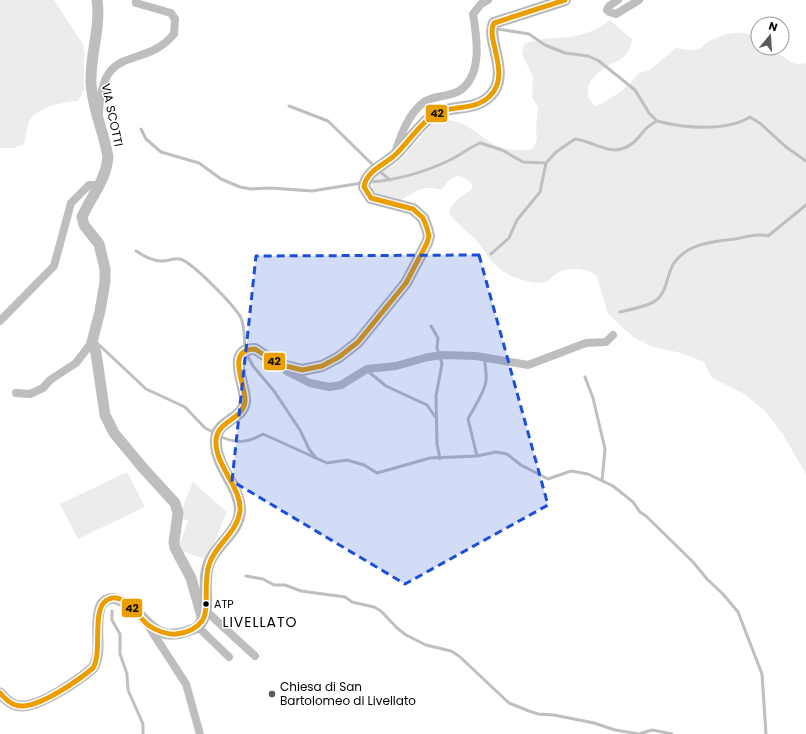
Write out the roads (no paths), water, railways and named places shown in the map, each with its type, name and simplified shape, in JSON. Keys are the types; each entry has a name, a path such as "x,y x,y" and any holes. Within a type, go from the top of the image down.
{"main road":[{"path":"202,619 208,565 213,555 231,534 237,524 240,510 238,498 218,458 216,433 222,426 241,412 245,403 245,392 238,369 241,356 250,349 255,349 278,364 302,370 315,368 330,362 349,351 366,334 406,283 423,254 429,236 423,218 413,209 370,198 364,187 369,175 394,155 434,114 475,105 490,95 498,78 498,58 492,33 494,22 565,0"}],"street":[{"name":"VIA SCOTTI","path":"92,342 100,311 105,282 105,270 99,244 84,224 82,217 105,174 108,157 93,100 91,82 92,61 98,26 97,0"},
{"path":"99,122 101,90 105,79 112,70 129,58 158,48 174,34 174,18 171,13 142,6 136,3 136,0"},
{"path":"394,155 404,128 423,102 432,98 458,92 472,79 476,58 476,31 473,14 481,4 488,0"},
{"path":"618,0 609,6 607,10 609,12 616,14 639,0"},
{"path":"0,321 54,266 71,203 89,185 95,185 98,189"},
{"path":"278,364 288,372 310,383 329,387 341,385 367,369 396,366 428,357 444,355 476,356 528,365 586,343 606,342 613,335"},
{"path":"16,392 30,394 43,388 50,380 76,363 92,342"},
{"path":"92,342 96,353 105,415 114,433 143,468 173,499 178,508 174,542 176,548 191,578 202,619 228,657"},
{"path":"0,693 14,705 28,706 44,700 93,668 97,660 100,608 108,599 113,598 125,602 148,624 158,630 174,634 182,633 202,619"},
{"path":"202,619 255,656"},
{"path":"148,624 186,684 200,734"}],"waterway":[{"path":"498,29 529,34 545,45 565,53 588,56 599,61 635,90 649,113 657,121"},
{"path":"289,106 328,121 374,166"},
{"path":"370,182 411,175 431,168 450,160 480,143 502,150 523,162 546,163 556,152 575,139 612,150 619,150 634,142 646,128 657,121 692,127 717,127 740,122 750,117 761,124 786,147 806,161"},
{"path":"141,129 146,139 161,152 199,163 221,179 240,187 251,189 271,188 312,191 362,183"},
{"path":"491,254 509,238 517,220 540,192 546,163"},
{"path":"378,170 390,180"},
{"path":"620,312 648,305 655,301 665,288 669,273 674,263 686,251 693,247 709,243 755,235 768,236 806,205"},
{"path":"136,251 155,260 162,261 180,259 203,276 231,304 241,318 244,329 245,348"},
{"path":"431,326 438,338 437,348 442,364 436,396 437,444 440,459"},
{"path":"96,342 146,389 185,407 205,428 215,433"},
{"path":"246,353 253,366 274,391 300,430 309,449 316,458"},
{"path":"477,456 468,419 485,386 485,362"},
{"path":"370,373 386,386 427,405 436,418"},
{"path":"585,377 593,398 605,449 602,481"},
{"path":"219,436 231,440 247,441 263,434 327,463 347,460 364,465 377,473 430,458 477,456 496,452 507,454 521,465 548,479 571,471 588,474 613,486 633,502 640,512 646,516 693,562 738,612 762,674 766,734"},
{"path":"246,576 263,579 274,585 285,585 301,591 345,597 352,602 374,607 381,611 406,635 426,645 451,651 459,656 509,703 529,711 538,714 554,715 594,723 615,730 639,734 652,730 672,734"},
{"path":"112,611 112,620 120,634 120,654 127,674 128,690 143,724 143,734"}],"place":[{"name":"ATP","path":"206,604"},
{"name":"Chiesa di San Bartolomeo di Livellato","path":"272,694"}],"district":[{"name":"LIVELLATO","path":"260,622"}]}
